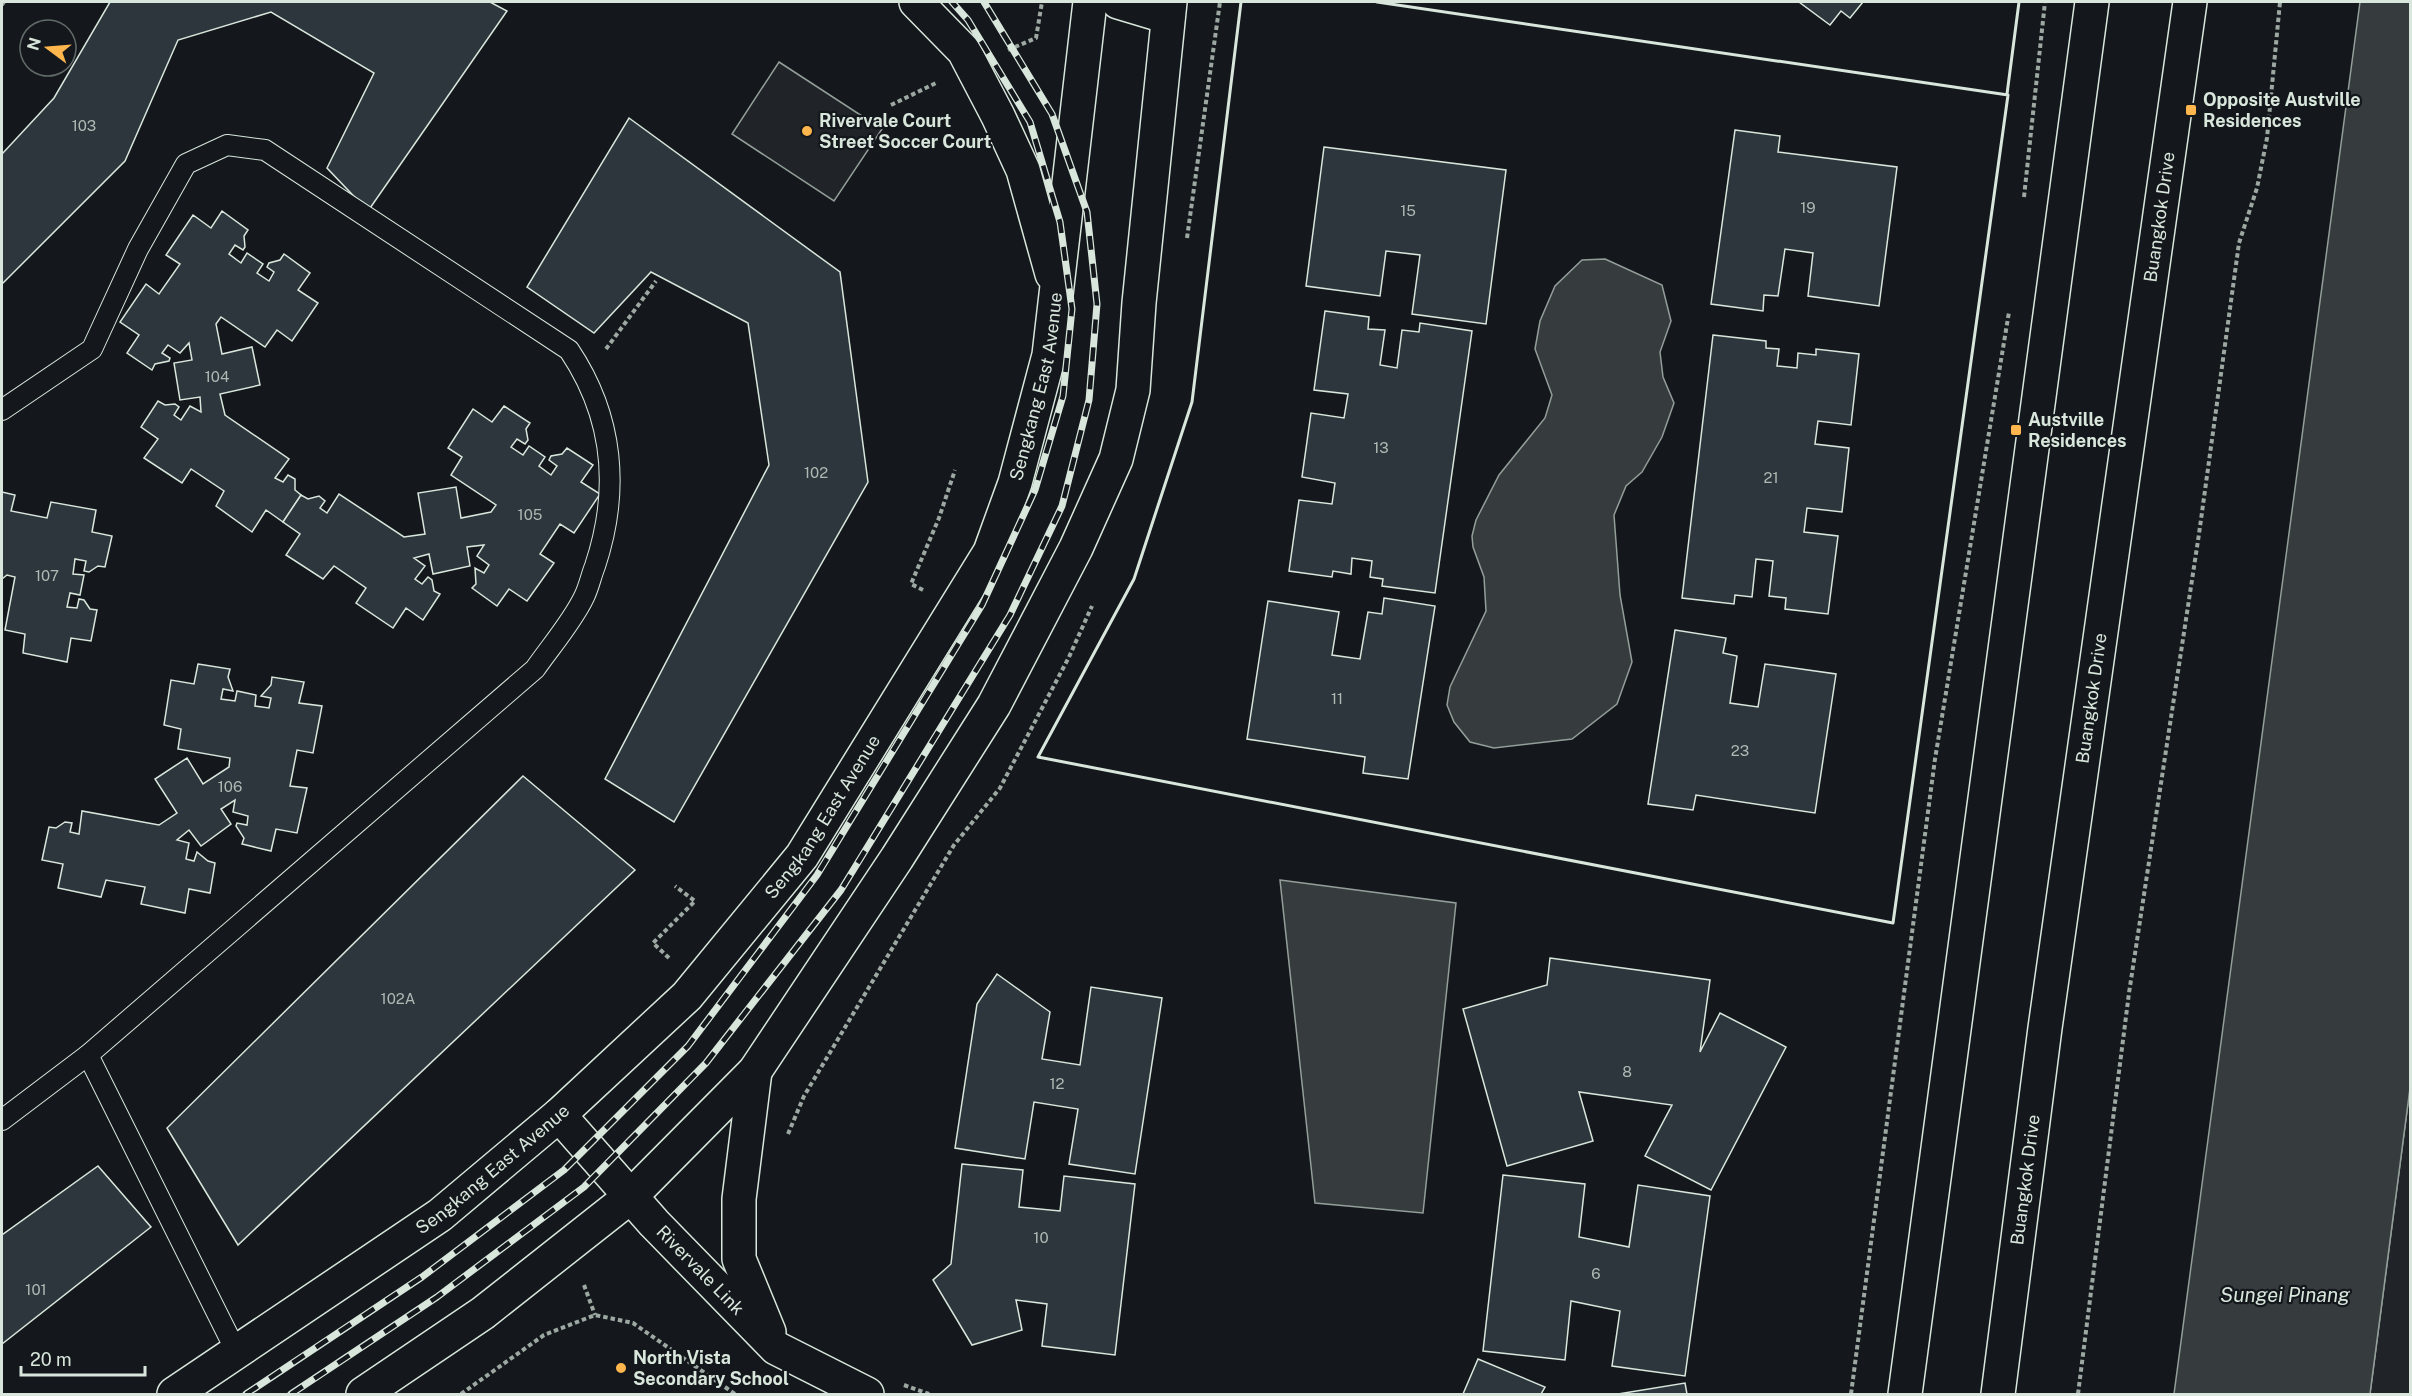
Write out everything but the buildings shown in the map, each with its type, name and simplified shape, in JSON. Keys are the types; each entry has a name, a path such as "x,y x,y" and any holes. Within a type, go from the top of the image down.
{"main road":[{"path":"916,2 964,51 998,116 1023,170 1057,290"},
{"name":"Sengkang East Avenue","path":"174,1395 440,1215 559,1115 687,996 802,856 990,552 1015,483 1049,355 1090,2"},
{"path":"363,1395 483,1313 630,1197 755,1071 897,858 994,705 1076,548 1116,459 1133,390 1139,303 1169,9 1118,2"},
{"path":"1905,1395 2092,2"},
{"name":"Buangkok Drive","path":"1998,1395 2045,1028 2190,2"},
{"path":"755,1071 739,1199 739,1259 776,1348"},
{"name":"Rivervale Link","path":"559,1115 630,1197 776,1348 868,1390"}],"lane":[{"path":"2,410 92,349 138,249 186,164 227,145 265,150 569,350 586,376 599,406 607,444 610,483 605,535 584,597 535,669 87,1055 2,1119"},
{"path":"87,1055 236,1351"}],"path":[{"path":"1036,38 1042,2"},
{"path":"2024,202 2045,2"},
{"path":"2078,1395 2128,993 2199,534 2240,243 2257,188 2267,138 2280,2"},
{"path":"891,105 938,82"},
{"path":"586,376 656,280"},
{"path":"1851,1395 1935,759 2010,306"},
{"path":"929,593 911,584 939,518 955,470"},
{"path":"786,1138 804,1096 954,845 1000,788 1069,657 1094,603"},
{"path":"672,961 653,943 695,901 675,886"},
{"path":"584,1285 595,1315"},
{"path":"461,1395 544,1335 595,1315 633,1323 735,1395"},
{"path":"868,1390 929,1395"}],"shaded area":[{"name":"Rivervale Court Street Soccer Court","path":"779,62 882,129 834,201 732,134"},
{"path":"2410,1088 2410,1394 2370,1394"}],"water":[{"name":"Sungei Pinang","path":"2360,2 2410,2 2410,1088 2370,1394 2174,1394"},
{"path":"1605,259 1662,285 1671,321 1660,352 1663,377 1674,403 1662,437 1642,472 1626,486 1614,515 1620,595 1632,662 1617,704 1572,739 1494,748 1470,742 1454,722 1447,705 1450,687 1486,611 1484,577 1473,547 1472,536 1476,520 1499,475 1545,418 1552,395 1535,349 1540,321 1555,286 1582,260"},
{"path":"1280,880 1456,903 1423,1213 1315,1203"}],"railway":[{"path":"246,1394 422,1277 564,1170 688,1046 817,875 982,605 1035,490 1063,396 1072,309 1060,222 1030,122 968,20 952,2"},
{"path":"291,1394 437,1297 584,1187 706,1063 841,890 1010,615 1062,506 1089,400 1097,304 1087,212 1052,114 984,2"}],"wall":[{"path":"1241,2 1192,402 1134,579 1038,757 1893,923 2008,95 1377,2"},
{"path":"2007,94 2019,2"}],"place":[{"name":"Opposite Austville Residences","path":"2191,110"},
{"name":"Rivervale Court Street Soccer Court","path":"807,131"},
{"name":"Austville Residences","path":"2016,430"},
{"name":"North Vista Secondary School","path":"621,1368"}]}
